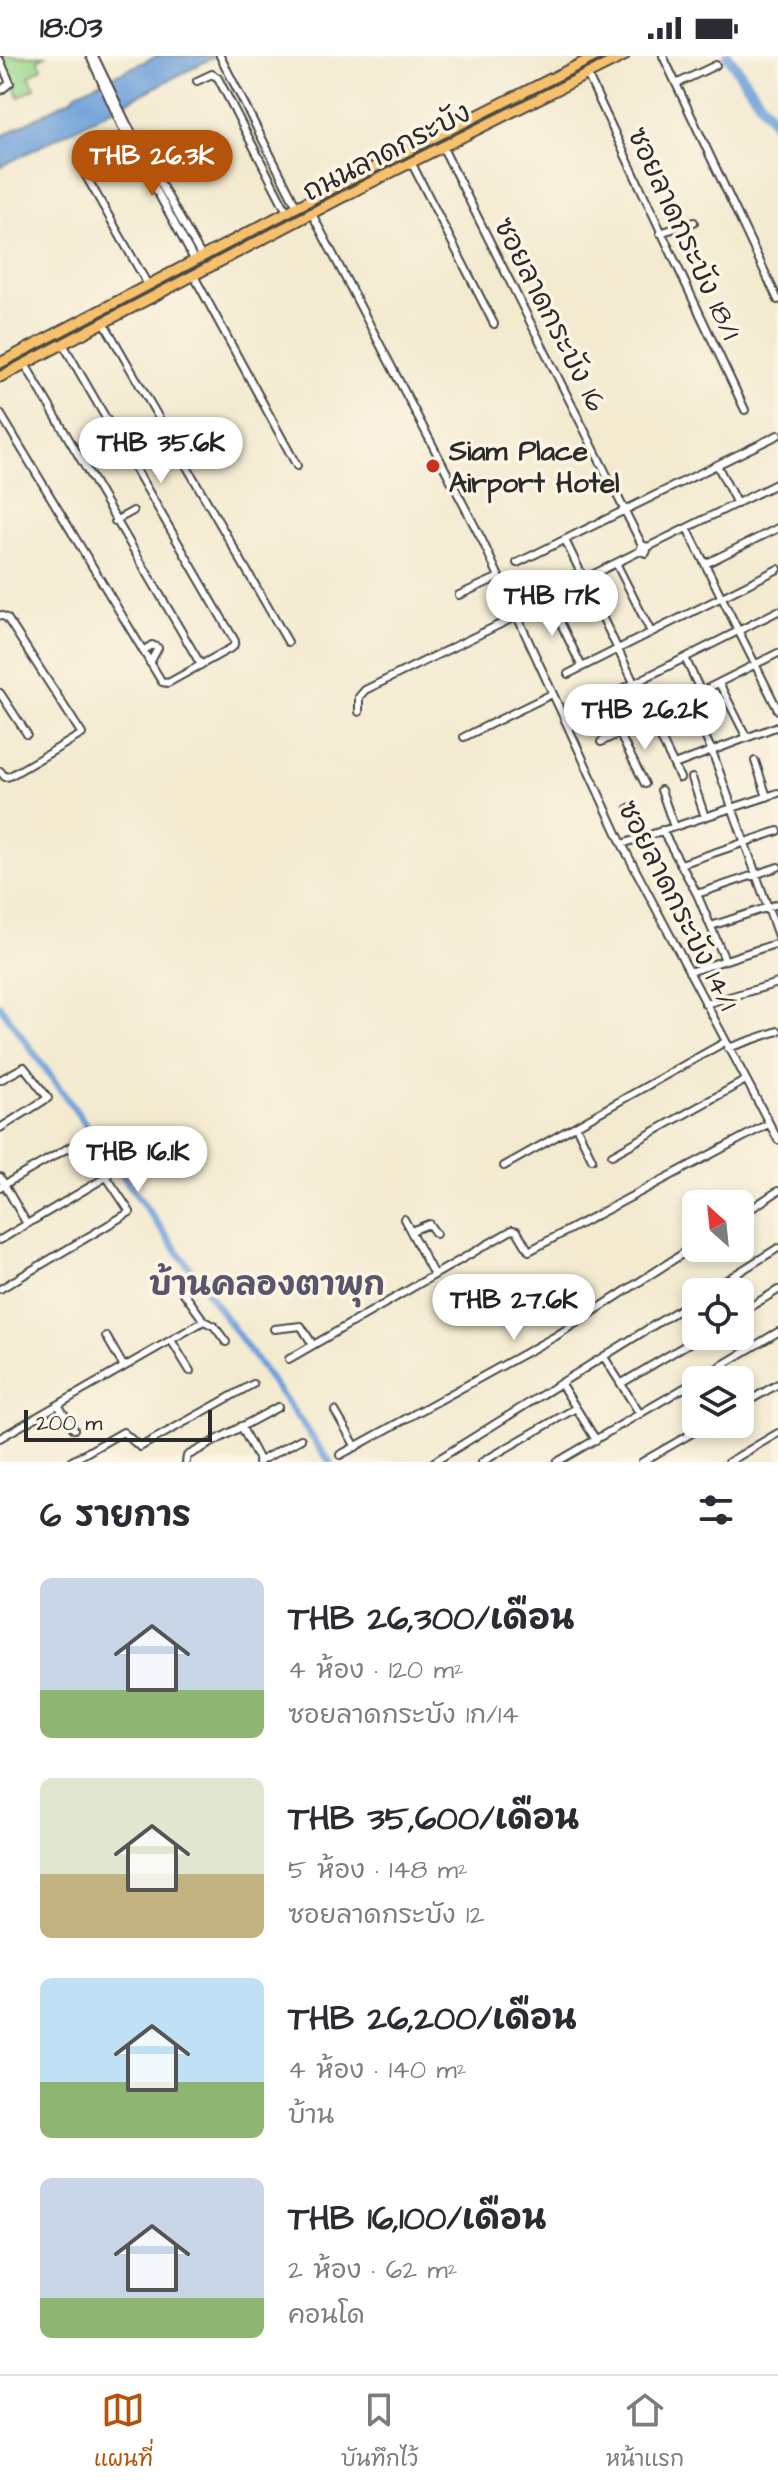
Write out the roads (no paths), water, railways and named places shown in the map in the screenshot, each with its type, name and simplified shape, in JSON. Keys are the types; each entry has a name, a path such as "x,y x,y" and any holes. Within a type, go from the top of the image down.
{"main road":[{"name":"ถนนลาดกระบัง","path":"0,363 576,60 596,56"},
{"name":"ถนนลาดกระบัง","path":"0,377 442,146 624,56"},
{"path":"198,259 202,272"}],"street":[{"path":"220,56 292,209"},
{"path":"663,56 778,300"},
{"path":"0,60 10,83 0,91"},
{"path":"93,60 124,125 198,259"},
{"path":"676,84 716,65"},
{"path":"197,81 212,74 218,78 292,209"},
{"name":"ซอยลาดกระบัง 18/1","path":"587,74 745,410"},
{"name":"ซอยลาดกระบัง 16","path":"442,146 643,547"},
{"path":"78,162 148,285"},
{"path":"411,162 494,324"},
{"name":"ซอยลาดกระบัง 14/1","path":"312,214 499,577 622,844 744,1081 778,1140"},
{"path":"660,233 694,222"},
{"path":"202,272 262,404 297,466"},
{"path":"104,323 288,642"},
{"path":"0,413 162,682 168,683 228,651 235,641 63,344"},
{"path":"25,364 201,665"},
{"path":"517,563 777,437"},
{"path":"717,465 737,504"},
{"path":"540,601 643,547 778,483"},
{"path":"115,521 133,511"},
{"path":"687,528 778,710"},
{"path":"705,564 778,528"},
{"path":"565,540 680,778"},
{"path":"616,563 651,632"},
{"path":"568,674 778,569"},
{"path":"459,595 499,577"},
{"path":"548,597 582,667"},
{"path":"587,707 778,611"},
{"path":"0,615 7,618 82,734 44,759 10,776 2,773"},
{"path":"359,712 359,697 365,690 517,616"},
{"path":"143,651 152,645 158,648 150,663"},
{"path":"601,742 778,653"},
{"path":"685,658 701,692"},
{"path":"719,683 747,738"},
{"path":"0,693 27,734"},
{"path":"464,737 552,694"},
{"path":"687,699 712,751 778,936"},
{"path":"674,765 778,726"},
{"path":"619,733 645,784"},
{"path":"755,761 767,797"},
{"path":"692,778 705,817"},
{"path":"661,790 674,827"},
{"path":"622,844 778,793"},
{"path":"629,808 643,837"},
{"path":"662,830 697,894 725,960"},
{"path":"681,864 778,831"},
{"path":"697,894 778,867"},
{"path":"711,926 778,904"},
{"path":"689,972 778,943"},
{"path":"705,1004 778,983"},
{"path":"504,1166 726,1045 778,1031"},
{"path":"0,1080 24,1067 48,1098 0,1128"},
{"path":"612,1155 744,1081"},
{"path":"289,1359 515,1229 529,1251 768,1124"},
{"path":"576,1126 592,1159"},
{"path":"0,1289 128,1213 129,1209 81,1140 1,1183 27,1224"},
{"path":"0,1240 108,1176"},
{"path":"754,1207 778,1191"},
{"path":"404,1219 434,1275"},
{"path":"411,1231 429,1224 436,1234"},
{"path":"730,1278 778,1248"},
{"path":"340,1455 556,1336 682,1254"},
{"path":"181,1289 204,1321 214,1326 226,1342"},
{"path":"754,1305 778,1290"},
{"path":"434,1462 682,1308"},
{"path":"0,1438 204,1321"},
{"path":"274,1329 296,1325 313,1345"},
{"path":"720,1366 778,1332"},
{"path":"106,1336 124,1367"},
{"path":"171,1340 190,1371"},
{"path":"622,1383 682,1347"},
{"path":"604,1357 640,1414"},
{"path":"70,1462 123,1432 140,1447 253,1384"},
{"path":"561,1384 596,1440"},
{"path":"754,1398 778,1384"},
{"path":"557,1462 682,1388"},
{"path":"58,1405 74,1429"},
{"path":"186,1462 187,1456 278,1407"},
{"path":"482,1462 576,1408"},
{"path":"335,1411 356,1447"},
{"path":"241,1426 259,1462 301,1439"},
{"path":"729,1462 778,1433"},
{"path":"642,1462 684,1438"}],"water":[{"path":"157,56 216,56 0,167 0,137 73,98 76,93"}],"waterway":[{"path":"728,56 778,128"},
{"path":"0,1006 330,1462"}],"place":[{"name":"Siam Place Airport Hotel","path":"433,466"}],"district":[{"name":"บ้านคลองตาพุก","path":"267,1284"}]}
